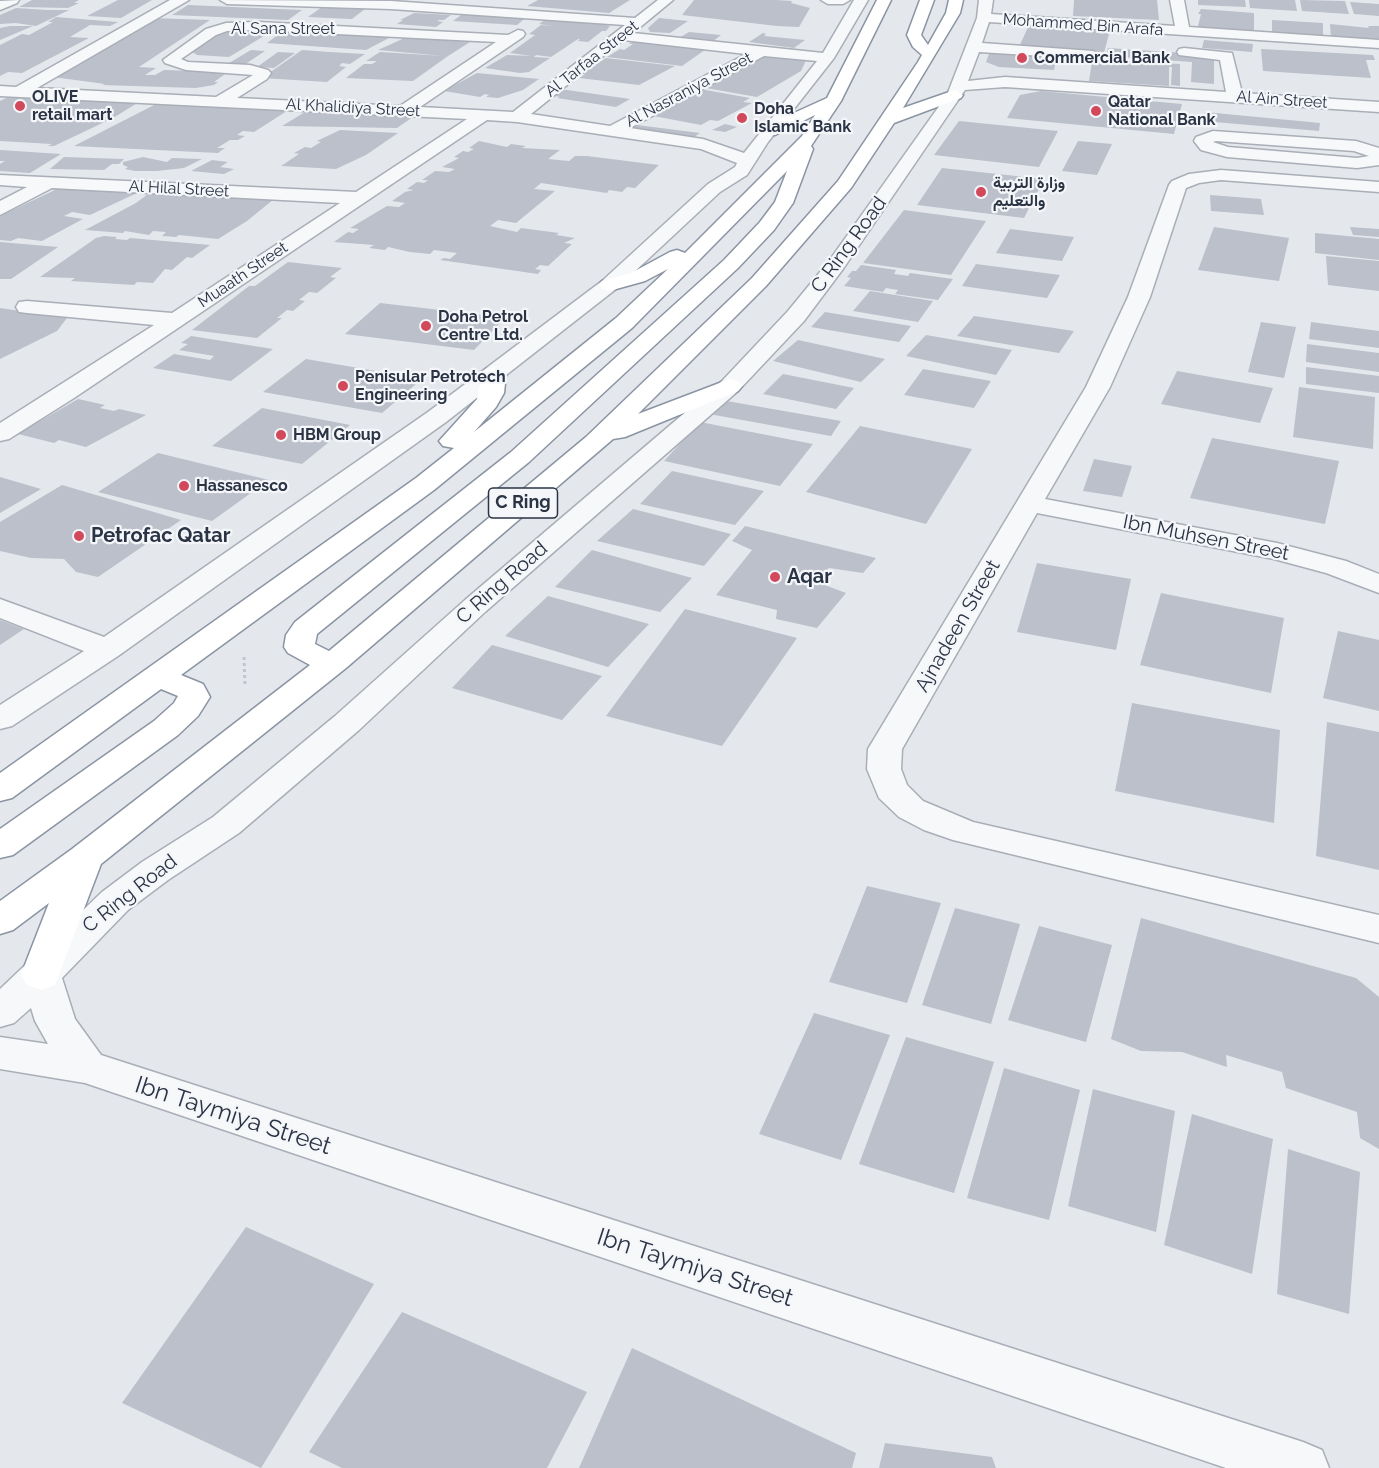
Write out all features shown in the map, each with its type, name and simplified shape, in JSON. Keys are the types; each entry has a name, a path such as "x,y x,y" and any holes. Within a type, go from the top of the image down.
{"highway":[{"path":"927,0 914,35 918,44 929,53"},
{"name":"C Ring Road","path":"0,920 85,858 335,661 471,549 595,442 759,282 845,184 929,53 953,13 956,0"},
{"path":"0,790 425,484 624,323 715,235 808,139 833,101 865,5"},
{"path":"888,119 958,85"},
{"path":"765,135 833,101"},
{"path":"335,661 317,658 299,647 301,635 306,628 520,457 731,264 767,226 784,203 808,139"},
{"path":"609,285 650,272 715,235"},
{"path":"425,484 444,450 488,402 492,393 494,374"},
{"path":"595,442 676,406 730,386"},
{"path":"0,846 166,728 187,709 194,697 192,691 157,676"},
{"path":"41,975 85,858"}],"street":[{"path":"0,6 12,0"},
{"path":"19,92 167,6 182,0"},
{"path":"227,0 392,5 639,22"},
{"path":"503,12 527,0"},
{"name":"Al Tarfaa Street","path":"517,117 666,0"},
{"path":"0,719 107,649 437,417 609,285 714,188 741,171 765,135 827,58 865,5 828,0"},
{"name":"Mohammed Bin Arafa","path":"1177,0 1183,31"},
{"path":"372,30 392,5"},
{"path":"405,110 543,15"},
{"path":"984,19 1005,43"},
{"path":"984,19 1091,57 1086,87"},
{"name":"Mohammed Bin Arafa","path":"984,19 1379,44"},
{"name":"C Ring Road","path":"0,1012 41,975 115,901 155,871 226,825 347,723 475,606 730,386 796,316 830,274 958,85 984,19"},
{"name":"Al Sana Street","path":"250,69 186,66 170,60 211,32 226,27 247,25 511,39"},
{"name":"Al Nasraniya Street","path":"622,36 827,58"},
{"name":"Al Nasraniya Street","path":"614,130 764,50"},
{"path":"1167,51 1225,55 1229,61 1235,97"},
{"path":"250,69 267,57"},
{"path":"221,101 262,76 260,71 250,69"},
{"name":"Al Ain Street","path":"958,85 1005,82 1379,107"},
{"name":"Al Khalidiya Street","path":"0,91 486,114 703,144 730,152 747,161"},
{"name":"Muaath Street","path":"0,434 486,114"},
{"name":"Al Khalidiya Street","path":"703,144 737,143 765,135"},
{"path":"1379,154 1356,146 1228,135 1213,136 1202,141 1207,146 1227,152 1341,162 1366,163 1379,160"},
{"path":"1341,162 1351,185"},
{"name":"Ajnadeen Street","path":"1379,187 1221,175 1194,178 1178,185 1149,271 1098,387 885,749 884,769 891,790 911,808 937,822 966,832 1379,929"},
{"name":"Al Hilal Street","path":"0,180 358,198"},
{"path":"0,209 48,183"},
{"path":"27,307 175,320"},
{"name":"Ibn Muhsen Street","path":"1030,504 1277,551 1328,565 1374,574"},
{"path":"0,608 107,649"},
{"path":"41,975 56,1022 69,1045 86,1067"},
{"name":"Ibn Taymiya Street","path":"0,1053 86,1067 1303,1468"}],"path":[{"path":"243,651 245,688"}],"building":[{"path":"32,0 79,0 74,3 79,3 68,8 19,7"},
{"path":"118,0 152,0 121,18 87,16"},
{"path":"538,0 630,0 609,13 527,6"},
{"path":"694,0 792,1 791,3 810,8 799,27 777,26 682,15"},
{"path":"1074,0 1157,0 1159,20 1073,16"},
{"path":"1198,0 1245,0 1246,7 1198,5"},
{"path":"1249,0 1295,0 1297,11 1250,8"},
{"path":"1300,0 1345,1 1349,14 1302,11"},
{"path":"1350,2 1379,4 1379,16 1354,14"},
{"path":"188,5 302,10 288,20 172,15"},
{"path":"322,7 365,9 352,19 308,17"},
{"path":"16,8 69,10 36,26 16,23 0,24 0,15"},
{"path":"1201,9 1254,13 1254,30 1242,30 1242,32 1200,28 1198,26 1201,14 1198,14"},
{"path":"414,13 451,15 444,20 437,21 443,22 436,27 397,24"},
{"path":"464,13 528,16 517,25 453,21"},
{"path":"56,17 118,22 110,26 90,25 70,37 89,38 22,73 8,72 0,76 0,45 22,34 29,35 53,22 48,22"},
{"path":"151,18 210,20 139,67 156,68 145,75 155,75 164,70 228,72 214,82 218,82 214,85 196,88 102,85 105,84 53,77"},
{"path":"548,18 602,23 610,26 588,42 578,41 580,39 578,39 551,57 536,55 534,57 550,58 529,72 520,73 485,68 507,55 532,56 510,53 535,35 529,34 541,25 553,26 539,24"},
{"path":"659,18 688,21 670,33 650,32 648,28"},
{"path":"1272,20 1323,23 1323,37 1272,34"},
{"path":"1330,24 1369,28 1368,26 1379,26 1379,41 1331,38"},
{"path":"1029,25 1110,30 1104,53 1019,47"},
{"path":"33,26 0,40 0,28"},
{"path":"286,29 401,34 366,50 267,43"},
{"path":"222,30 269,33 229,57 197,55 188,49"},
{"path":"689,32 721,35 712,42 679,38"},
{"path":"763,33 766,34 764,36 805,40 794,48 749,42"},
{"path":"411,35 478,37 413,81 346,78 364,64 377,61 366,61 380,52 444,56 378,50"},
{"path":"635,40 709,47 682,66 607,57 620,49 624,50"},
{"path":"1204,40 1253,44 1252,52 1202,48"},
{"path":"1108,48 1214,55 1214,84 1191,82 1192,62 1106,56"},
{"path":"1261,49 1373,55 1375,60 1366,60 1371,78 1263,71"},
{"path":"251,50 265,51 244,65 229,63"},
{"path":"302,50 365,54 350,64 342,63 339,66 346,67 327,82 262,78"},
{"name":"Commercial Bank","path":"990,51 1057,55 1054,70 999,67 986,62"},
{"path":"278,52 295,53 274,68 257,67"},
{"path":"770,52 808,56 801,71 757,97 700,87"},
{"path":"606,58 675,66 639,85 579,78 585,74 581,74"},
{"path":"1096,59 1180,64 1180,86 1171,85 1172,67 1169,67 1169,86 1089,81 1092,62 1096,62"},
{"path":"477,73 539,79 523,90 498,98 486,97 489,95 485,94 480,97 444,91"},
{"path":"560,89 630,99 616,107 557,98 560,97 551,95"},
{"path":"700,89 750,98 743,102 752,103 718,121 710,120 701,125 648,115"},
{"name":"Qatar National Bank","path":"1041,91 1182,104 1174,134 1007,118 1020,95"},
{"path":"10,96 139,102 113,118 54,146 48,146 52,144 0,141 0,101"},
{"path":"158,103 287,111 254,132 243,131 237,135 245,136 238,140 230,140 217,148 225,148 218,153 74,146"},
{"path":"310,109 405,112 413,117 397,128 282,126"},
{"path":"1205,112 1320,123 1319,131 1203,121"},
{"path":"959,121 1058,131 1039,167 934,155"},
{"path":"725,124 737,127 725,132 712,130"},
{"path":"637,125 700,133 694,137 631,128"},
{"path":"340,130 398,133 366,155 336,169 281,166 299,154 294,153 305,147 311,148 321,142 317,141"},
{"path":"479,141 507,147 511,144 526,146 522,148 560,150 548,159 569,161 575,156 587,156 659,165 635,188 627,187 622,192 609,190 607,193 541,183 534,189 555,191 516,223 498,220 490,226 517,232 521,228 559,233 556,235 575,238 564,243 572,244 548,266 540,265 535,269 541,270 538,274 440,260 450,259 457,253 434,250 430,254 388,247 385,250 369,248 374,245 334,242 348,232 353,233 359,229 350,228 387,206 399,207 405,203 392,201 405,192 414,190 407,189 417,182 424,183 428,180 422,180 435,171 449,172 455,169 442,167 459,158 454,157 463,151 468,152 474,149 469,148"},
{"path":"1078,141 1112,144 1097,175 1062,171"},
{"path":"0,150 61,154 30,173 0,171 0,164 5,161 0,161"},
{"path":"64,157 124,159 119,164 112,164 104,170 50,169"},
{"path":"143,157 167,162 172,158 202,159 184,168 157,171 125,169 128,167 123,165 123,162"},
{"path":"212,160 228,162 220,167 234,169 224,174 191,171"},
{"name":"وزارة التربية والتعليم","path":"942,168 1044,179 1024,218 917,205"},
{"path":"156,188 279,195 247,221 218,239 179,235 176,237 162,236 166,232 153,231 149,235 125,231 123,233 85,230 136,203"},
{"path":"57,189 139,192 90,215 72,212 64,216 83,219 42,241 18,238 11,241 0,240 0,216"},
{"path":"1210,195 1261,199 1264,215 1211,211"},
{"path":"904,210 986,221 951,275 863,263"},
{"path":"1214,227 1289,238 1279,281 1198,270"},
{"path":"1350,227 1379,229 1379,237 1353,235"},
{"path":"1010,229 1074,237 1062,261 996,253"},
{"path":"1315,233 1379,239 1379,260 1315,253"},
{"path":"117,237 115,239 130,238 210,245 192,258 187,257 172,270 165,269 153,283 137,282 134,285 71,281 75,278 40,277 96,238"},
{"path":"0,242 58,247 11,279 0,279"},
{"path":"1326,256 1379,261 1379,291 1328,285"},
{"path":"288,262 342,268 330,277 336,278 317,293 309,292 299,300 305,301 293,311 287,310 277,318 282,318 257,338 192,330 249,286 255,286"},
{"path":"976,264 1060,275 1047,298 962,286"},
{"path":"861,265 896,270 894,274 908,276 910,273 953,279 938,300 895,294 898,290 886,288 883,292 844,286 851,278 847,277"},
{"path":"870,291 933,301 918,322 853,311"},
{"name":"Doha Petrol Centre Ltd.","path":"380,303 505,318 474,350 345,334"},
{"path":"0,308 67,318 57,331 0,359"},
{"path":"825,312 911,326 899,342 811,327"},
{"path":"974,316 1074,331 1059,353 957,336"},
{"path":"1261,322 1296,327 1284,378 1248,372"},
{"path":"1311,322 1379,331 1379,348 1309,339"},
{"path":"926,335 1012,350 996,375 906,356"},
{"path":"191,336 273,349 231,381 153,368 174,354 210,360 214,356 179,350 188,344 181,343"},
{"path":"798,340 885,359 861,382 773,361"},
{"path":"1307,344 1379,353 1379,372 1306,362"},
{"name":"Penisular Petrotech Engineering","path":"306,359 422,379 382,413 263,392"},
{"path":"1306,367 1379,376 1379,393 1306,384"},
{"path":"923,369 991,381 974,408 904,395"},
{"path":"1177,371 1273,388 1260,423 1161,404"},
{"path":"783,374 854,388 836,409 763,394"},
{"path":"1299,387 1375,397 1373,449 1293,437"},
{"path":"78,399 105,405 100,408 114,411 119,409 146,415 86,447 59,440 54,443 18,434"},
{"path":"721,400 841,421 831,436 709,414"},
{"name":"HBM Group","path":"262,408 350,425 302,464 212,446"},
{"path":"700,422 813,444 780,486 664,461"},
{"path":"860,426 972,449 926,524 806,492"},
{"path":"1212,438 1339,461 1325,524 1190,498"},
{"name":"Hassanesco","path":"158,453 269,480 212,521 98,492"},
{"path":"1094,459 1132,466 1122,497 1083,491"},
{"path":"672,471 764,491 735,525 640,504"},
{"path":"0,477 41,489 0,513"},
{"name":"Petrofac Qatar","path":"62,485 181,520 98,577 76,572 64,559 31,558 0,551 0,522"},
{"path":"633,509 731,534 704,566 597,541"},
{"name":"Aqar","path":"745,526 876,558 863,573 829,568 814,581 846,593 817,628 776,619 777,610 716,595 752,550 732,541"},
{"path":"592,550 692,578 660,612 555,587"},
{"path":"1037,563 1131,579 1116,650 1017,632"},
{"path":"1161,593 1284,618 1271,693 1140,665"},
{"path":"548,596 649,624 608,667 505,636"},
{"path":"685,609 797,638 722,746 606,716"},
{"path":"0,620 24,629 0,645"},
{"path":"1338,631 1379,640 1379,711 1323,698"},
{"path":"492,645 602,676 562,720 452,688"},
{"path":"1132,703 1280,730 1274,823 1115,791"},
{"path":"1327,722 1379,732 1379,870 1316,856"},
{"path":"867,886 941,903 907,1003 829,982"},
{"path":"955,908 1020,924 991,1024 922,1005"},
{"path":"1141,918 1356,978 1379,997 1379,1149 1360,1138 1357,1112 1286,1088 1282,1072 1226,1055 1227,1067 1182,1052 1141,1051 1111,1039"},
{"path":"1039,926 1112,945 1086,1042 1008,1020"},
{"path":"814,1013 890,1035 841,1160 759,1134"},
{"path":"906,1037 994,1062 954,1193 859,1164"},
{"path":"1004,1068 1080,1090 1049,1220 967,1198"},
{"path":"1093,1089 1175,1111 1156,1232 1068,1206"},
{"path":"1192,1114 1273,1139 1252,1274 1164,1245"},
{"path":"1288,1149 1360,1172 1349,1314 1277,1294"},
{"path":"246,1227 374,1284 261,1468 122,1403"},
{"path":"402,1312 587,1392 547,1468 342,1468 309,1452"},
{"path":"632,1348 856,1453 852,1468 579,1468"},
{"path":"885,1443 992,1457 996,1468 879,1468"}],"place":[{"name":"Commercial Bank","path":"1022,58"},
{"name":"OLIVE retail mart","path":"20,106"},
{"name":"Qatar National Bank","path":"1096,111"},
{"name":"Doha Islamic Bank","path":"742,118"},
{"name":"وزارة التربية والتعليم","path":"981,192"},
{"name":"Doha Petrol Centre Ltd.","path":"426,326"},
{"name":"Penisular Petrotech Engineering","path":"343,386"},
{"name":"HBM Group","path":"281,435"},
{"name":"Hassanesco","path":"184,486"},
{"name":"Petrofac Qatar","path":"79,536"},
{"name":"Aqar","path":"775,577"}]}
